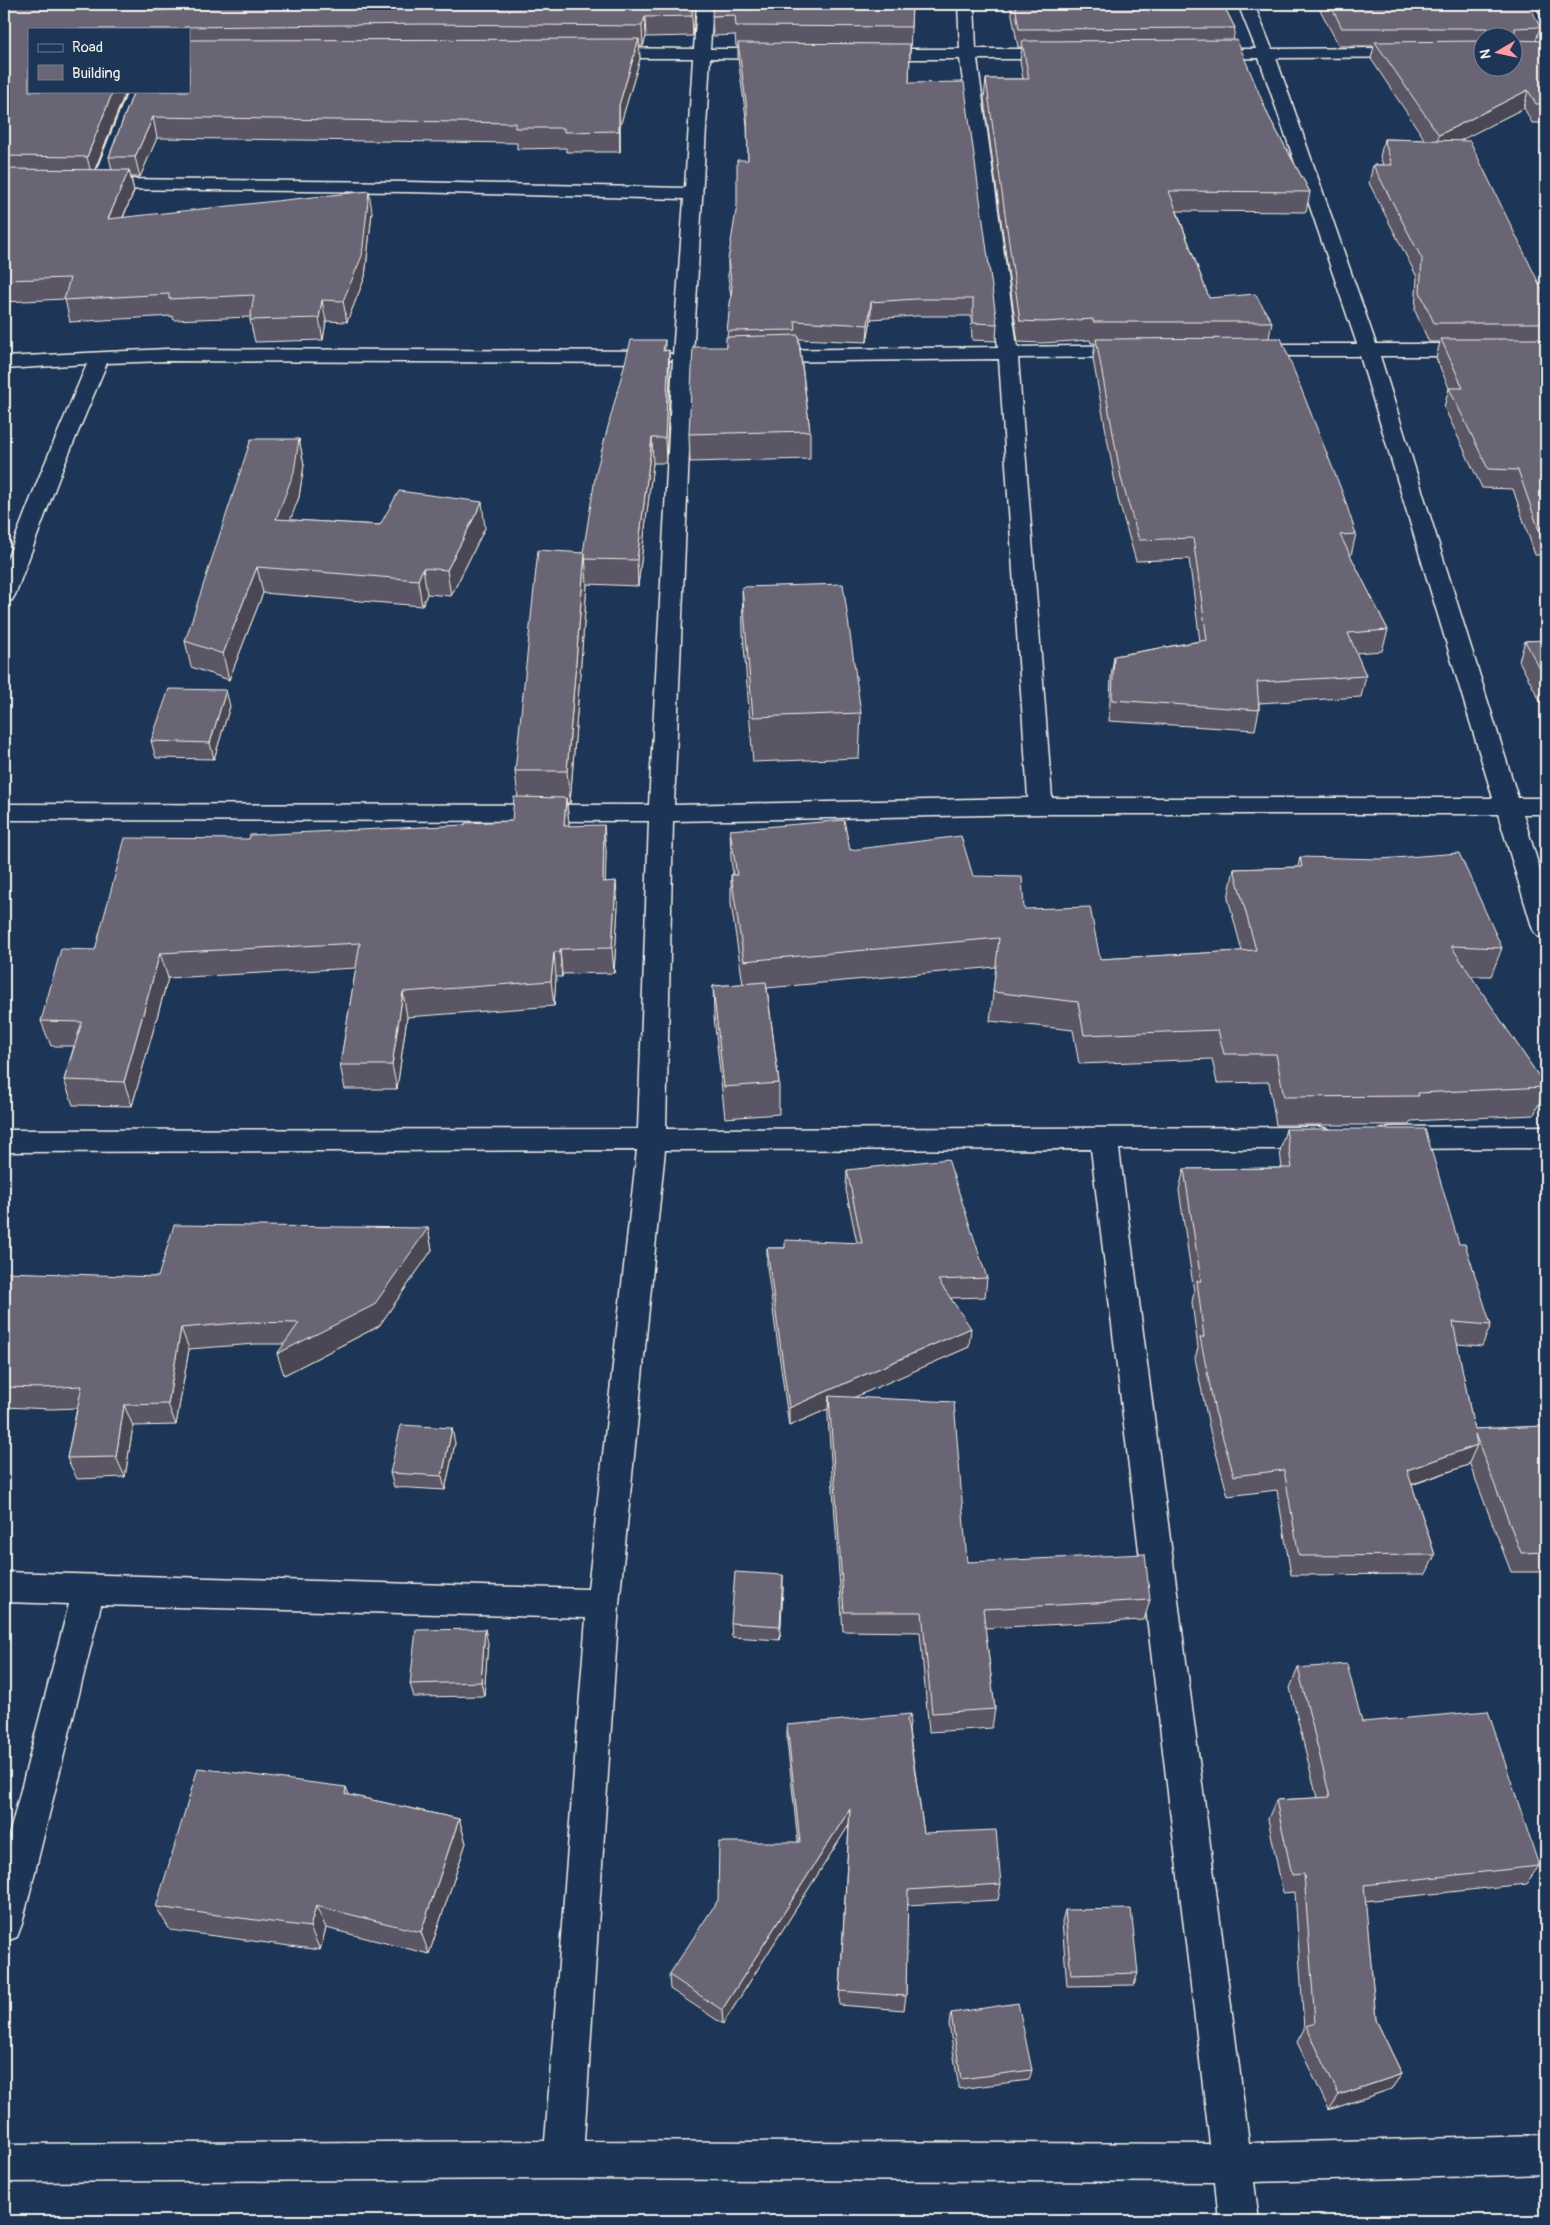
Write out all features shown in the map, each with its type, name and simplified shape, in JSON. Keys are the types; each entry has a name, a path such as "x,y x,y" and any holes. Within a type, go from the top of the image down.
{"street":[{"path":"563,2160 603,1604 652,1141 661,813 692,357 694,194 705,4"},
{"path":"966,4 968,54 1008,351 1041,806"},
{"path":"1246,4 1266,54 1368,349 1546,930"},
{"path":"1526,4 1546,47"},
{"path":"584,52 791,54"},
{"path":"1186,54 1472,52"},
{"path":"1529,52 1546,52"},
{"path":"860,54 1077,54"},
{"path":"100,184 136,92"},
{"path":"81,183 694,194"},
{"path":"1228,350 1546,350"},
{"path":"742,356 1008,351 1148,351"},
{"path":"4,363 100,357 692,357"},
{"path":"4,595 50,475 100,357"},
{"path":"4,812 661,813 1041,806 1546,806"},
{"path":"4,1141 1104,1140 1546,1137"},
{"path":"1104,1140 1239,2221"},
{"path":"4,1587 603,1604"},
{"path":"4,1924 89,1589"},
{"path":"4,2163 563,2160 1232,2163 1546,2155"}],"building":[{"path":"4,4 150,4 148,11 167,10 169,4 693,4 692,16 645,17 642,26 424,24 184,28 28,28 28,92 113,92 87,157 4,156"},
{"path":"713,4 912,4 911,27 736,26 735,15 712,16"},
{"path":"1015,4 1223,4 1235,28 1019,29"},
{"path":"1330,4 1529,4 1540,27 1515,28 1342,28"},
{"path":"639,39 619,105 619,131 564,132 564,128 515,128 515,123 153,117 135,157 109,157 134,92 190,92 190,40"},
{"path":"1237,40 1269,117 1310,192 1169,191 1209,298 1255,294 1272,322 1093,322 1093,319 1044,322 1020,321 986,79 1029,79 1022,41"},
{"path":"1522,40 1546,41 1546,104 1536,104 1528,90 1439,135 1375,42 1472,41 1472,78 1522,78"},
{"path":"738,43 910,44 909,83 964,82 997,324 973,323 973,299 916,299 871,302 868,325 795,321 796,330 727,331 732,287 728,260 737,205 737,160 748,160 747,109"},
{"path":"1384,139 1470,141 1546,298 1546,323 1434,323 1420,292 1422,259 1373,165 1392,165"},
{"path":"4,169 129,170 108,219 369,191 362,256 343,301 322,300 319,318 250,320 254,295 169,299 169,294 64,300 70,278 4,280"},
{"path":"798,335 810,431 689,434 693,347 726,347 726,337"},
{"path":"1281,338 1343,494 1356,534 1340,535 1388,630 1348,633 1366,676 1257,682 1259,710 1112,700 1114,656 1207,640 1193,538 1139,540 1121,478 1096,339"},
{"path":"1441,339 1546,339 1546,536 1541,536 1518,470 1488,469 1449,388 1463,388"},
{"path":"631,340 665,340 663,351 669,350 665,438 652,438 637,560 585,559 585,553 583,553 596,472"},
{"path":"251,439 299,439 294,472 276,519 380,525 399,491 482,502 447,570 423,568 418,580 257,567 223,654 185,641"},
{"path":"538,550 585,553 567,771 515,771"},
{"path":"843,584 861,713 753,717 742,587"},
{"path":"1546,640 1546,680 1525,641"},
{"path":"169,689 226,690 210,743 151,741"},
{"path":"514,797 566,798 564,826 604,825 603,882 616,881 612,948 560,949 560,952 554,952 551,981 403,992 392,1065 340,1065 360,943 160,953 124,1082 64,1080 82,1022 41,1021 61,949 95,950 125,838 249,839 250,835 512,821"},
{"path":"844,820 850,850 961,836 973,876 1022,877 1024,909 1090,907 1100,959 1256,950 1234,869 1302,867 1300,857 1381,859 1459,853 1502,948 1451,946 1546,1087 1418,1093 1419,1096 1284,1097 1276,1054 1224,1054 1218,1030 1084,1035 1078,1002 993,992 999,938 744,961 731,875 737,875 730,830"},
{"path":"766,982 779,1083 724,1087 713,986"},
{"path":"1286,1129 1425,1129 1459,1244 1465,1244 1491,1325 1453,1322 1474,1429 1546,1426 1546,1552 1521,1553 1475,1434 1477,1445 1407,1470 1435,1555 1299,1556 1284,1470 1234,1476 1215,1411 1200,1337 1204,1337 1197,1281 1201,1281 1184,1169 1292,1168"},
{"path":"948,1159 987,1278 938,1280 971,1328 789,1408 767,1248 785,1248 785,1240 862,1243 847,1170"},
{"path":"174,1225 428,1228 374,1305 277,1354 299,1323 248,1322 181,1328 168,1404 124,1405 116,1457 67,1458 82,1386 4,1387 4,1279 6,1272 158,1277"},
{"path":"829,1396 954,1402 967,1562 1145,1554 1150,1600 983,1609 995,1709 932,1713 922,1612 844,1612"},
{"path":"401,1425 452,1428 442,1476 390,1473"},
{"path":"735,1572 783,1575 780,1626 731,1623"},
{"path":"485,1629 481,1682 410,1684 416,1630"},
{"path":"1347,1664 1362,1722 1488,1711 1539,1866 1364,1885 1376,2020 1402,2074 1339,2095 1306,2026 1315,2023 1304,1874 1292,1875 1276,1800 1330,1797 1298,1668"},
{"path":"911,1714 907,1720 924,1833 996,1830 1001,1884 908,1890 906,1996 840,1991 850,1809 722,2010 669,1975 718,1900 719,1842 800,1842 787,1725"},
{"path":"198,1768 346,1787 345,1794 459,1819 421,1932 316,1906 310,1927 156,1907"},
{"path":"1131,1909 1138,1973 1071,1975 1065,1910"},
{"path":"1018,2003 1032,2070 961,2079 951,2013"}]}
